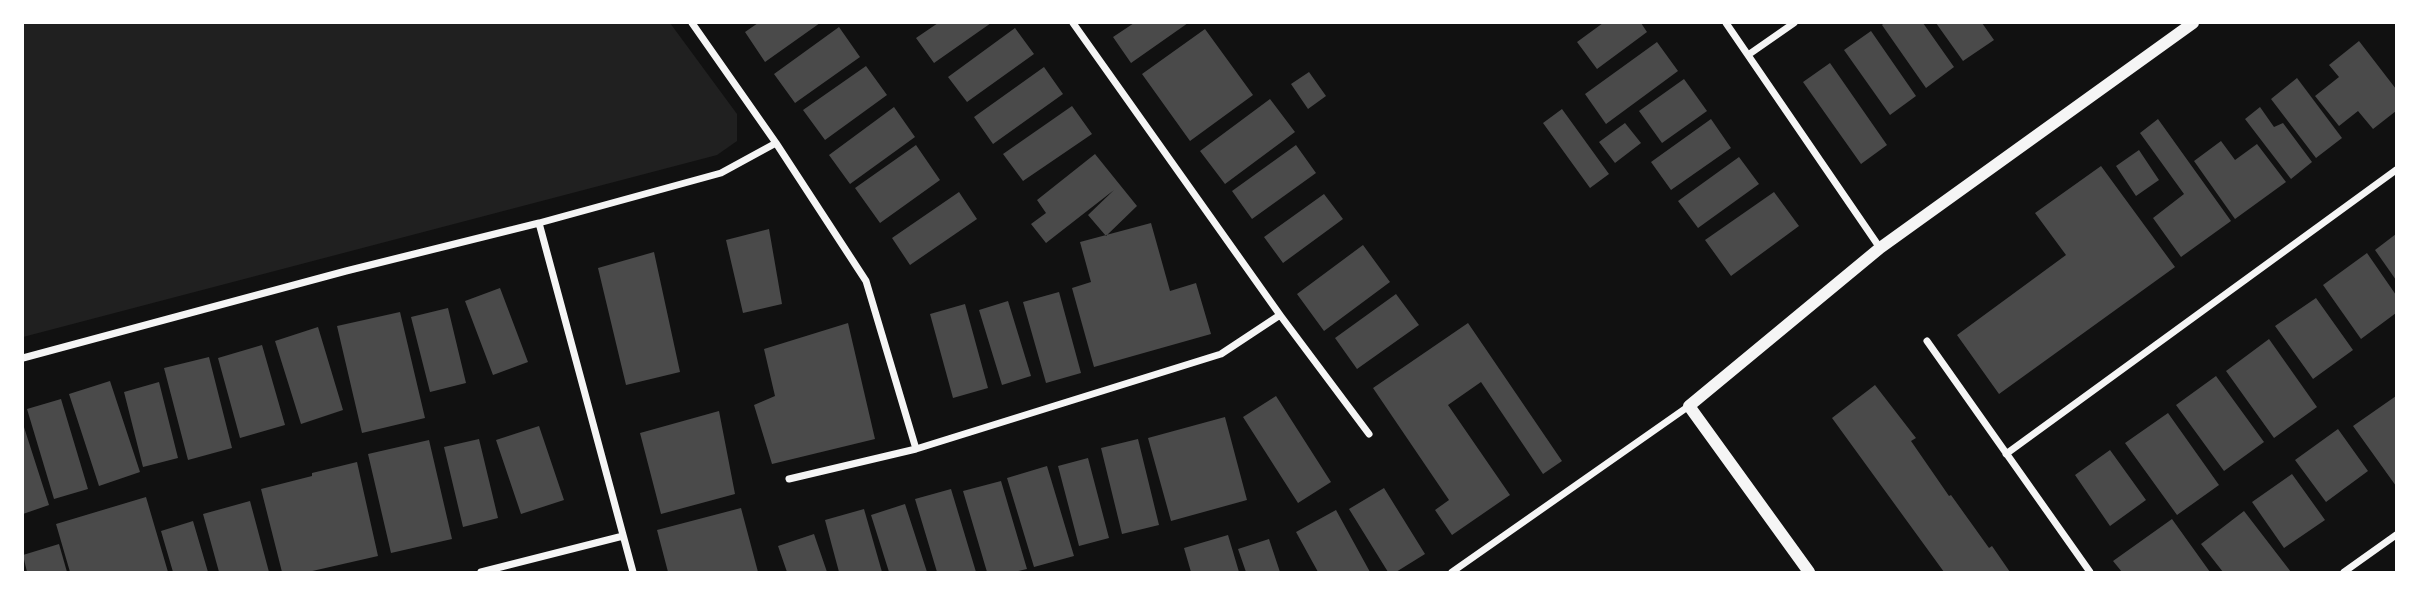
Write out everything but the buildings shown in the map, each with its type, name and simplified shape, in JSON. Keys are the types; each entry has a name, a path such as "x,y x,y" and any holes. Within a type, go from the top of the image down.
{"street":[{"path":"692,23 776,143 866,281 916,449"},
{"path":"1073,23 1280,315 1369,434"},
{"path":"1726,23 1880,248"},
{"path":"1748,55 1794,23"},
{"path":"1451,572 1689,405 1880,248 2193,23"},
{"path":"23,358 721,173 776,143"},
{"path":"2006,454 2396,170"},
{"path":"539,223 633,572"},
{"path":"789,479 916,449 1221,354 1280,315"},
{"path":"1927,341 2090,572"},
{"path":"1689,405 1809,572"},
{"path":"2344,572 2396,535"},
{"path":"481,572 623,536"}],"shaded area":[{"path":"23,23 670,23 737,114 737,141 717,155 23,337"}]}
